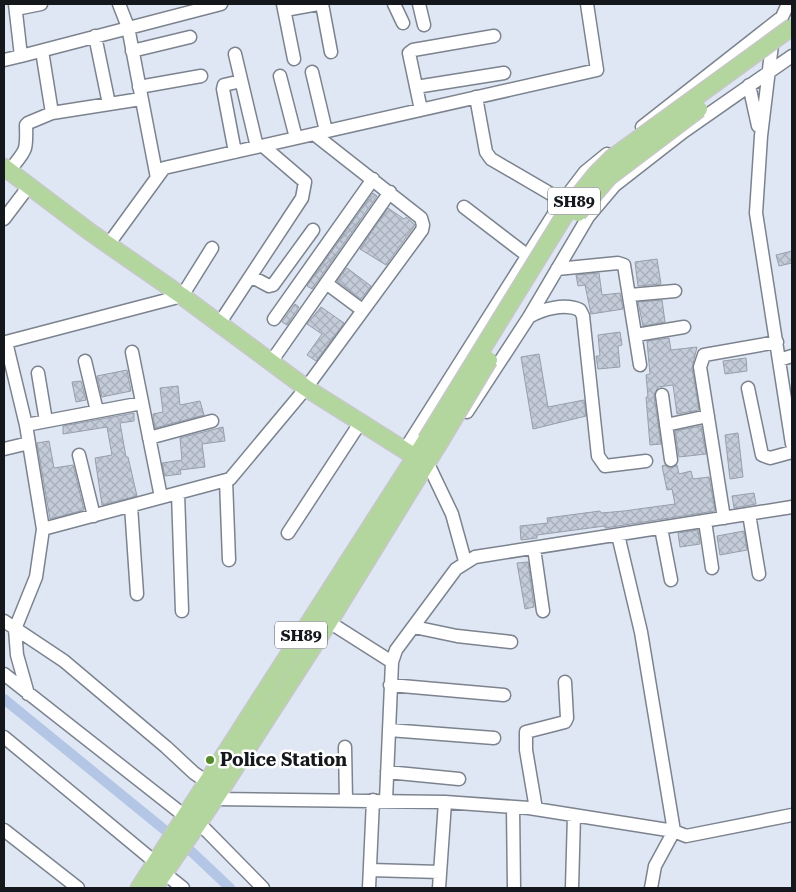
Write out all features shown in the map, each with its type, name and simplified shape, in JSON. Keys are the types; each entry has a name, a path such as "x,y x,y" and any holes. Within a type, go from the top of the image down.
{"main road":[{"name":"SH89","path":"432,443 571,205 596,174 612,158 792,26"},
{"name":"SH89","path":"139,888 161,865 187,826 207,782 432,443 585,203 609,177 792,38"},
{"path":"6,170 108,245 182,296 306,388 419,460"},
{"name":"SH89","path":"187,826 215,799 329,622 419,460"},
{"name":"SH89","path":"154,888 161,865"}],"street":[{"path":"4,22 16,11 41,4"},
{"path":"120,4 128,27 156,178"},
{"path":"4,60 222,4"},
{"path":"294,59 284,7 318,4"},
{"path":"322,4 331,52"},
{"path":"394,4 403,23"},
{"path":"419,4 424,25"},
{"path":"108,245 164,168 597,70 587,4"},
{"path":"419,460 528,256 563,201 585,172 782,17 788,4"},
{"path":"16,11 21,56"},
{"path":"775,22 761,136 756,213 779,360 790,411 792,444"},
{"path":"94,36 109,104"},
{"path":"421,110 408,53 413,50 494,36"},
{"path":"132,51 190,38"},
{"path":"42,51 52,113"},
{"path":"219,324 252,277 302,198 305,188 305,182 260,146 235,54"},
{"path":"419,460 529,317 588,217 615,185 749,85 768,74 792,56"},
{"path":"43,529 230,479 306,388 423,225 421,218 320,133 312,72"},
{"path":"416,87 504,73"},
{"path":"6,170 26,151 28,140 26,125 52,113 109,104 201,76"},
{"path":"280,76 296,138"},
{"path":"235,152 223,89 224,85 241,81"},
{"path":"749,85 761,136"},
{"path":"476,97 486,152 491,159 563,201"},
{"path":"274,319 373,179"},
{"path":"4,219 29,186"},
{"path":"271,362 390,192"},
{"path":"464,207 528,256"},
{"path":"252,277 269,286 273,285 313,230"},
{"path":"28,694 17,656 15,629 36,577 43,529 26,425 5,342 182,296 212,248"},
{"path":"557,269 618,263 624,265 640,365"},
{"path":"326,283 361,309"},
{"path":"630,295 674,291"},
{"path":"529,317 551,308 574,306 580,310 583,316 598,456 605,466 646,461"},
{"path":"636,334 684,327"},
{"path":"724,518 700,367 704,356 777,342"},
{"path":"132,352 161,498"},
{"path":"779,360 792,356"},
{"path":"85,361 96,411"},
{"path":"38,373 46,421"},
{"path":"748,388 762,455 770,458 792,452"},
{"path":"662,395 671,460"},
{"path":"26,425 142,403"},
{"path":"666,425 708,416"},
{"path":"150,438 212,421"},
{"path":"288,533 360,423"},
{"path":"4,448 29,443"},
{"path":"79,455 94,516"},
{"path":"419,460 452,514 465,562"},
{"path":"226,480 229,560"},
{"path":"178,493 182,611"},
{"path":"131,506 138,594"},
{"path":"369,888 380,800 387,772 392,662 396,650 456,569 465,562 475,558 792,507"},
{"path":"749,514 759,574"},
{"path":"704,521 712,568"},
{"path":"661,528 672,580"},
{"path":"618,535 641,632 674,831 656,866 651,888"},
{"path":"534,548 543,611"},
{"path":"4,621 64,661 166,747 194,773 207,782 215,799 380,800 513,807 674,831 686,836 792,814"},
{"path":"329,622 392,662"},
{"path":"414,627 457,636 511,642"},
{"path":"4,674 263,888"},
{"path":"536,809 526,750 526,732 565,722 567,718 565,682"},
{"path":"390,685 504,695"},
{"path":"389,730 494,738"},
{"path":"4,737 161,865 183,888"},
{"path":"345,747 346,800"},
{"path":"387,772 459,779"},
{"path":"439,888 445,802"},
{"path":"513,807 514,888"},
{"path":"572,888 574,815"},
{"path":"4,830 78,888"},
{"path":"370,870 440,872"}],"building":[{"path":"373,193 377,196 312,289 307,286"},
{"path":"388,208 404,219 406,217 415,225 386,265 360,249"},
{"path":"792,251 792,263 779,266 776,255"},
{"path":"657,259 661,284 638,286 635,262"},
{"path":"347,268 371,286 361,299 337,281"},
{"path":"599,273 602,295 620,293 623,309 591,314 585,285 578,286 576,275"},
{"path":"662,300 665,322 643,326 638,302"},
{"path":"295,304 299,307 287,325 282,322"},
{"path":"321,307 344,323 316,361 307,355 322,334 307,324"},
{"path":"620,332 622,345 618,346 620,367 598,369 596,356 600,356 598,335"},
{"path":"669,338 671,350 697,347 692,368 699,410 677,414 673,385 658,387 654,396 661,444 650,445 646,397 648,397 646,375 650,374 647,341"},
{"path":"539,354 548,407 584,400 586,416 533,429 521,357"},
{"path":"746,358 747,371 725,374 723,361"},
{"path":"127,370 131,391 102,397 97,376"},
{"path":"81,381 86,400 76,402 72,382"},
{"path":"178,386 180,405 200,401 204,415 155,428 153,414 163,412 160,388"},
{"path":"134,413 134,421 120,423 126,457 128,457 137,496 102,505 95,458 112,455 107,427 63,434 63,426"},
{"path":"701,426 706,454 679,457 675,431"},
{"path":"223,427 225,441 202,444 205,467 180,470 181,474 165,476 162,463 182,460 180,438"},
{"path":"738,433 743,477 730,479 725,435"},
{"path":"49,441 54,468 73,465 84,510 50,519 37,443"},
{"path":"665,465 672,468 677,465 679,474 691,471 693,479 709,477 715,511 605,528 605,526 537,535 537,538 521,540 520,526 548,523 547,518 675,504 672,489 667,490 662,466"},
{"path":"754,493 756,504 734,508 732,496"},
{"path":"698,530 700,544 680,547 678,533"},
{"path":"744,531 747,550 720,555 717,536"},
{"path":"528,562 534,607 525,609 517,563"}],"waterway":[{"path":"4,699 193,853 230,888"}],"place":[{"name":"Police Station","path":"210,760"}]}
